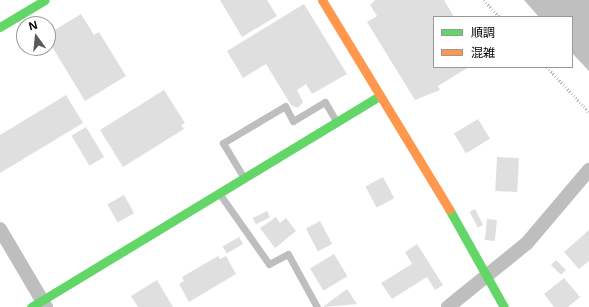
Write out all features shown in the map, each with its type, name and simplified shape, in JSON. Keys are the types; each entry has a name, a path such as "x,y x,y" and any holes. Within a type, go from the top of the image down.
{"street":[{"path":"0,27 45,0"},
{"path":"322,0 488,273 504,307"},
{"path":"0,229 40,305 220,196 380,96"},
{"path":"448,307 488,273 527,243 589,170"}],"lane":[{"path":"245,180 223,143 285,106 293,121 324,102 337,123"},
{"path":"220,196 269,264 288,254 317,307"}],"path":[{"path":"484,0 499,16"},
{"path":"548,68 589,112"}],"shaded area":[{"path":"524,0 589,0 589,71 573,54 573,16 538,16"}],"building":[{"path":"220,0 267,0 277,16 242,37"},
{"path":"375,0 444,0 453,16 433,16 433,68 467,68 438,86 440,90 415,100 367,22 377,16 370,5"},
{"path":"304,4 347,74 312,94 306,84 297,90 303,102 298,108 291,105 266,64 243,78 227,51"},
{"path":"81,14 94,35 99,32 126,76 85,101 56,53 56,29"},
{"path":"164,90 185,123 181,125 184,129 123,167 100,130"},
{"path":"66,95 83,123 0,173 0,135"},
{"path":"478,119 490,139 466,153 454,133"},
{"path":"86,127 104,157 89,166 71,136"},
{"path":"497,157 519,158 517,192 495,191"},
{"path":"383,177 394,198 377,208 365,186"},
{"path":"124,195 134,213 118,223 107,204"},
{"path":"475,209 483,225 478,228 470,212"},
{"path":"267,211 270,217 256,225 253,218"},
{"path":"276,217 280,223 286,218 296,231 275,248 260,228"},
{"path":"487,219 497,220 495,241 485,240"},
{"path":"320,221 332,244 318,251 306,229"},
{"path":"589,230 589,261 579,269 564,252"},
{"path":"239,237 243,244 227,253 223,246"},
{"path":"417,244 443,285 435,290 427,277 392,299 381,283 412,264 405,252"},
{"path":"334,254 347,276 323,291 310,268"},
{"path":"218,256 220,259 226,256 236,274 189,302 179,284 184,281 182,277"},
{"path":"556,260 566,270 561,275 551,265"},
{"path":"564,278 580,297 568,307 554,307 544,294"},
{"path":"157,280 173,307 138,307 131,296"},
{"path":"347,289 357,304 324,307 324,306"}],"traffic: fast":[{"path":"0,27 45,0"},
{"path":"31,307 380,96"},
{"path":"449,209 504,307"}],"traffic: slow":[{"path":"322,0 449,209"}]}
